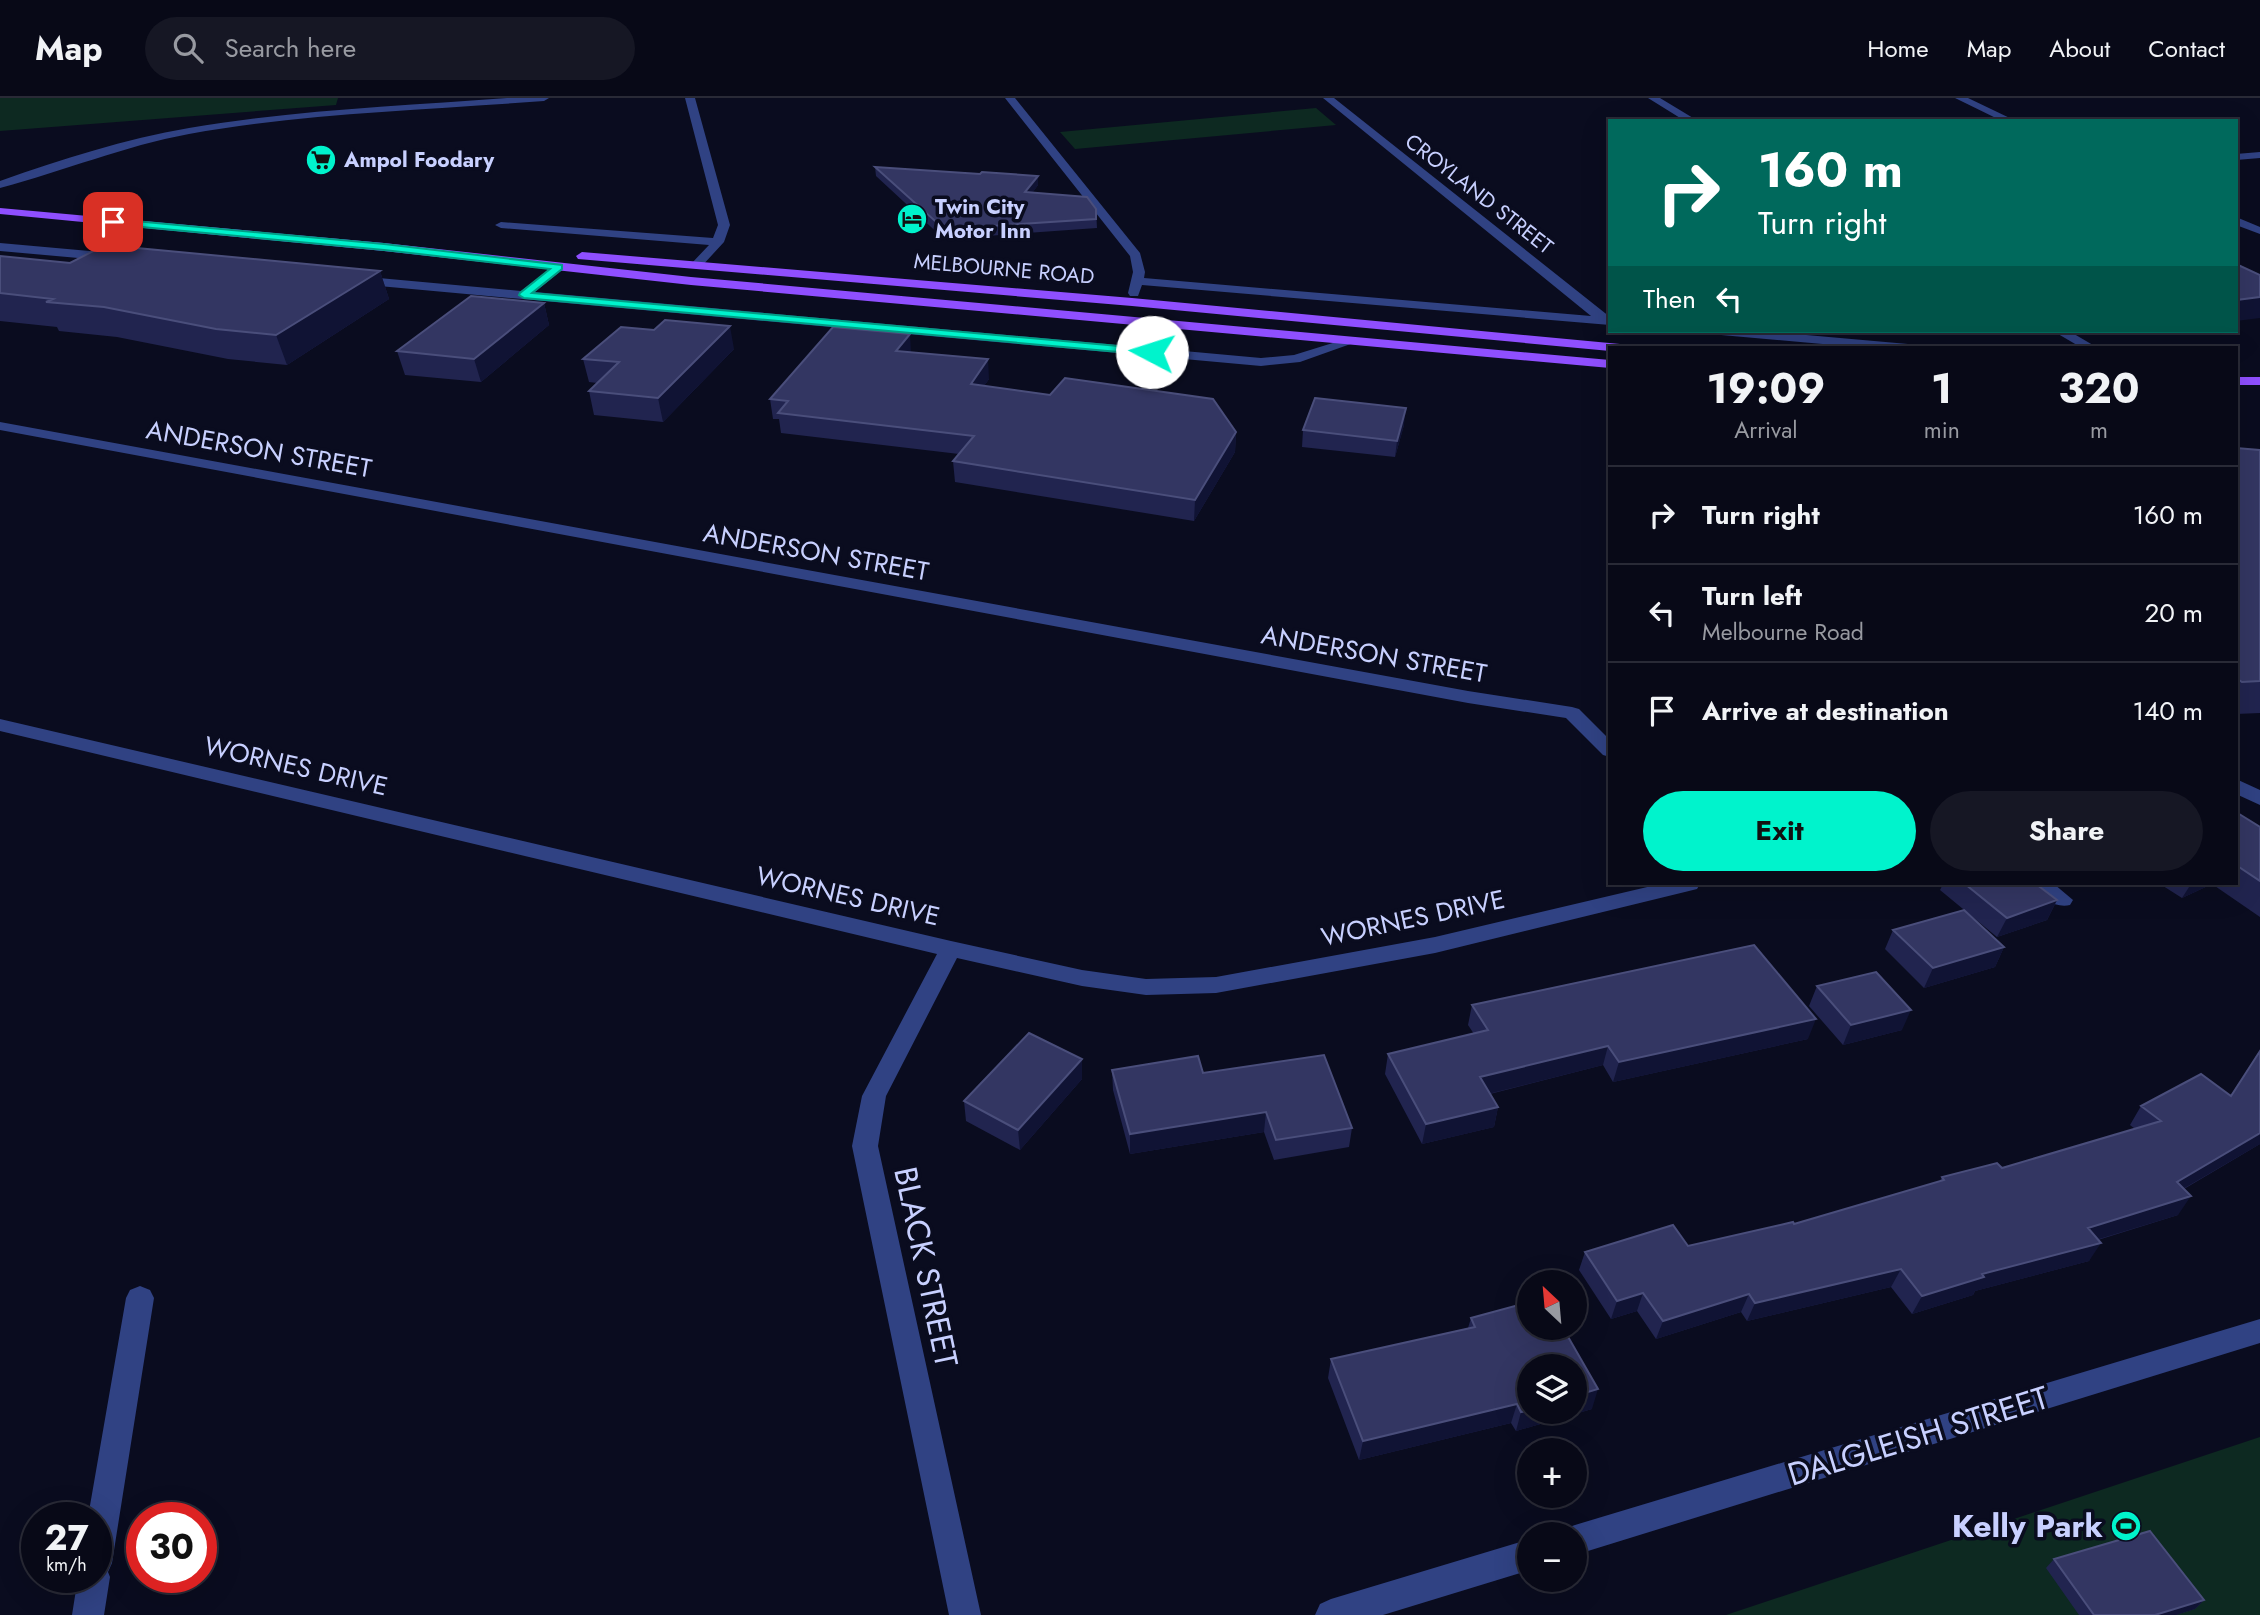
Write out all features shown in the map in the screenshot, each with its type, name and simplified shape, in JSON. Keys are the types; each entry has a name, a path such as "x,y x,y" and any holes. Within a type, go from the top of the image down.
{"main road":[{"name":"MELBOURNE ROAD","path":"0,211 384,247 691,281 1608,365"},
{"name":"MELBOURNE ROAD","path":"384,247 697,264 1608,347"},
{"path":"691,281 697,264"},
{"path":"1323,338 1326,321"},
{"path":"2238,382 2260,381"}],"street":[{"path":"0,185 81,157 188,132 253,122 544,98"},
{"path":"690,98 724,219 724,232 697,264"},
{"path":"1010,98 1136,256 1139,272 1132,302"},
{"name":"CROYLAND STREET","path":"1328,98 1608,321"},
{"path":"1653,98 1690,119"},
{"path":"1960,98 2007,119"},
{"path":"2238,157 2260,155"},
{"path":"0,197 81,157"},
{"path":"2238,221 2260,231"},
{"path":"501,225 718,242"},
{"path":"0,247 124,258"},
{"path":"524,295 558,267"},
{"name":"MELBOURNE ROAD","path":"344,278 1261,362 1295,359 1352,341"},
{"path":"1138,281 1608,321"},
{"path":"1743,333 1886,346"},
{"path":"2064,333 2087,346"},
{"name":"ANDERSON STREET","path":"0,426 1455,694 1572,713 1608,749"},
{"name":"WORNES DRIVE","path":"0,725 951,949 1082,978 1146,987 1216,985 1435,945 1685,885"},
{"path":"2238,786 2260,799"},
{"path":"2041,885 2062,900"},
{"name":"BLACK STREET","path":"951,949 874,1096 865,1146 965,1615"},
{"path":"106,1502 140,1298"},
{"name":"DALGLEISH STREET","path":"1587,1536 2260,1331"},
{"path":"1331,1615 1517,1558"},
{"path":"88,1615 91,1593"}],"green space":[{"path":"0,98 338,98 336,105 0,131"},
{"path":"1316,108 1336,125 1075,149 1060,132"},
{"name":"Kelly Park","path":"2260,1437 2260,1615 1726,1615"}],"building":[{"path":"875,167 1038,176 1025,192 1087,197 1096,209 1096,219 944,229"},
{"path":"105,245 380,271 276,335 216,329 104,307 46,302 53,299 0,293 0,256 70,263"},
{"path":"2238,265 2260,275 2260,297 2238,300"},
{"path":"471,296 544,303 474,359 397,351"},
{"path":"665,320 730,326 658,398 589,391 619,362 583,359 621,327 654,330"},
{"path":"833,327 910,334 896,351 988,359 971,384 1050,395 1065,378 1213,399 1236,432 1195,500 953,461 974,436 778,413 788,401 770,399"},
{"path":"1315,398 1406,408 1397,441 1303,430"},
{"path":"2238,448 2260,450 2260,681 2242,682 2238,679"},
{"path":"2238,813 2260,827 2260,881 2238,866"},
{"path":"1966,885 2037,885 2057,900 2007,918"},
{"path":"1964,910 2004,947 1933,968 1893,930"},
{"path":"1754,945 1816,1019 1619,1062 1608,1046 1480,1077 1498,1107 1426,1124 1388,1054 1488,1030 1472,1005"},
{"path":"1876,972 1911,1010 1851,1025 1817,986"},
{"path":"1029,1033 1082,1059 1018,1130 964,1101"},
{"path":"2260,1051 2260,1133 2177,1182 2191,1196 2088,1228 2101,1243 1982,1274 1984,1277 1922,1296 1901,1269 1755,1303 1749,1294 1663,1321 1643,1293 1617,1301 1585,1252 1673,1225 1688,1246 1793,1222 1794,1224 1944,1180 1942,1177 1997,1163 2002,1168 2161,1121 2141,1106 2201,1074 2231,1096"},
{"path":"1324,1055 1352,1128 1276,1140 1266,1112 1130,1134 1112,1070 1198,1056 1203,1073"},
{"path":"1517,1306 1517,1340 1570,1340 1578,1354 1517,1354 1517,1404 1363,1441 1331,1359 1475,1327 1471,1318"},
{"path":"1587,1370 1598,1389 1587,1392"},
{"path":"2150,1531 2204,1600 2155,1615 2094,1615 2054,1559"}],"place":[{"name":"Ampol Foodary","path":"321,160"},
{"name":"Twin City Motor Inn","path":"912,219"},
{"name":"Kelly Park","path":"2126,1526"}],"route":[{"path":"113,222 384,247 558,267 524,295 1152,352"}]}
